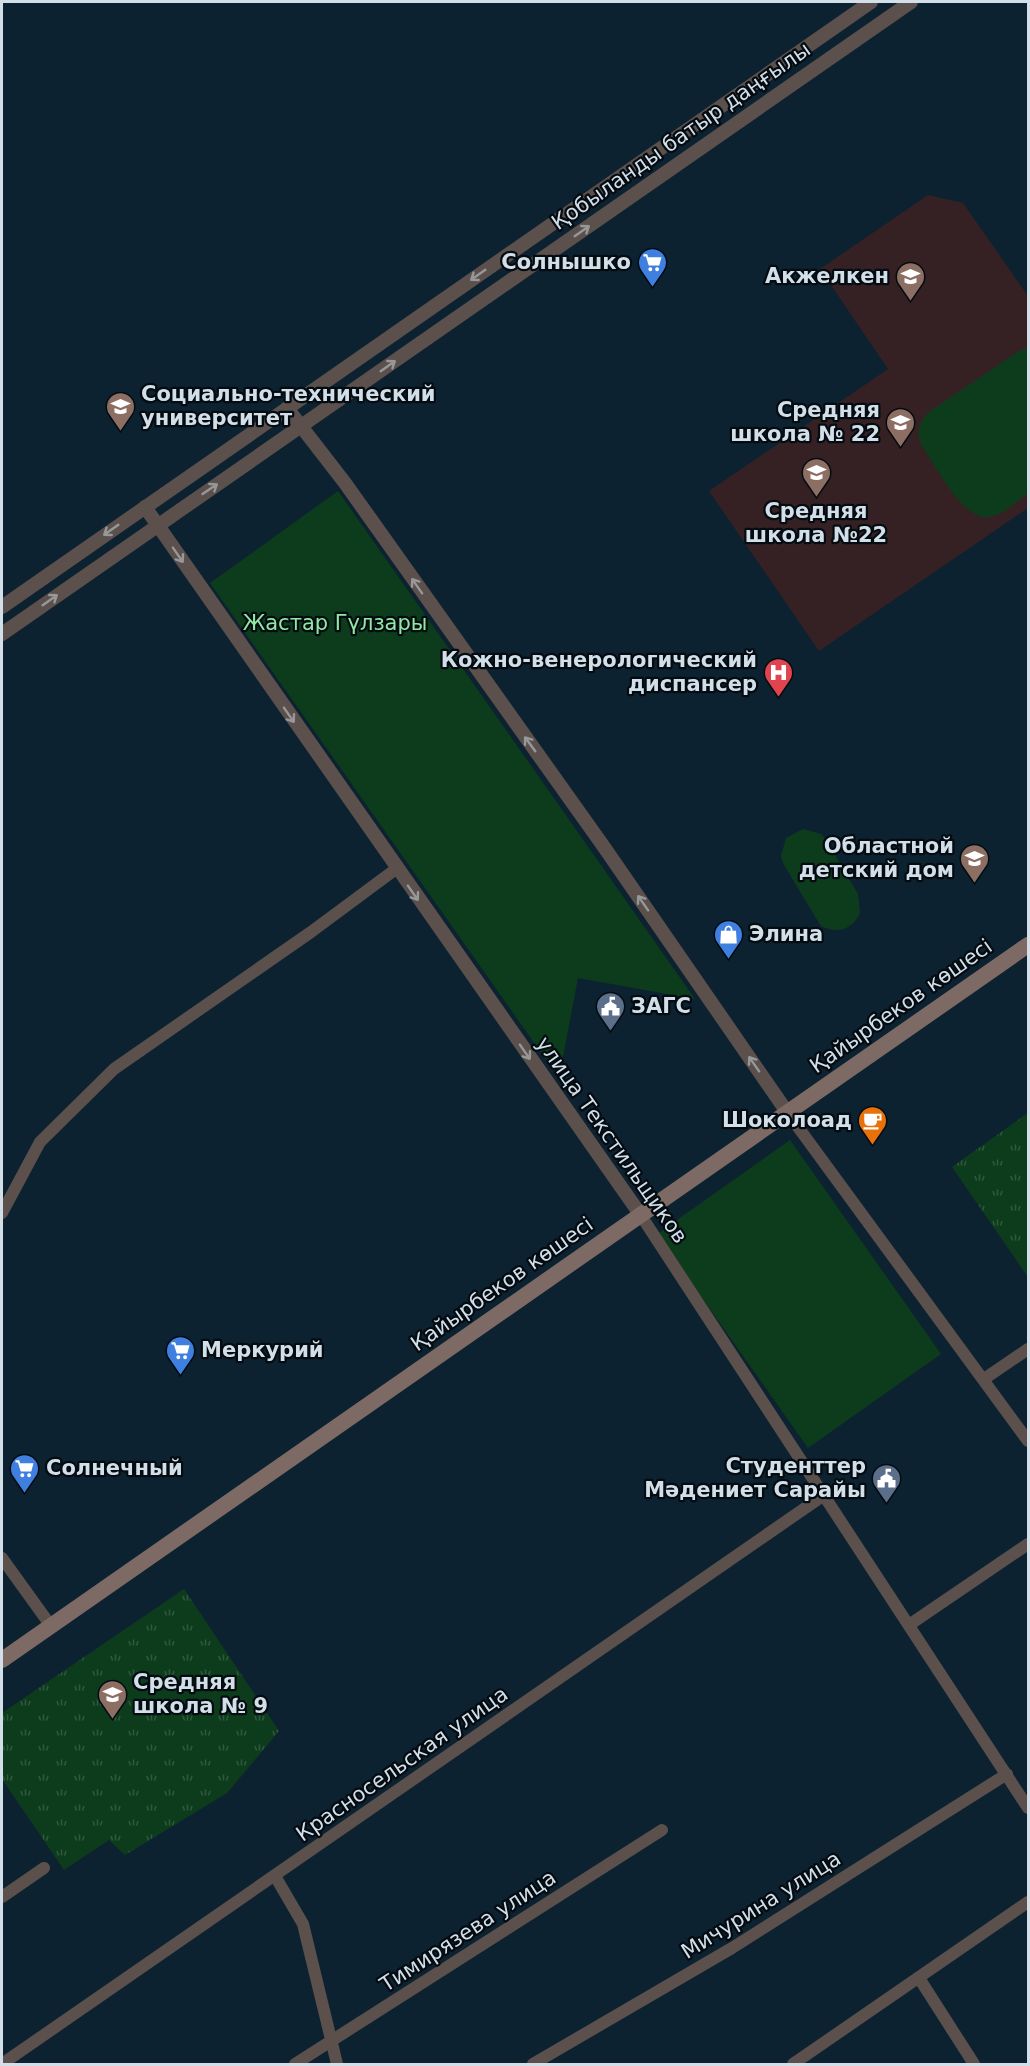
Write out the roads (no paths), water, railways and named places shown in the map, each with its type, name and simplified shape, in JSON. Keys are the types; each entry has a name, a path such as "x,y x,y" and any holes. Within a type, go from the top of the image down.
{"main road":[{"name":"Қайырбеков көшесі","path":"2,1660 1029,945"}],"street":[{"name":"Қобыланды батыр даңғылы","path":"2,607 871,2"},
{"name":"Қобыланды батыр даңғылы","path":"2,634 910,2"},
{"path":"286,408 302,427 604,847 787,1112 1029,1441"},
{"name":"улица Текстильщиков","path":"145,507 396,869 640,1214 1029,1808"},
{"path":"2,1213 40,1142 114,1068 311,932 396,869"},
{"path":"984,1379 1029,1349"},
{"name":"Красносельская улица","path":"2,2064 824,1495"},
{"path":"909,1625 1029,1544"},
{"path":"2,1558 51,1626"},
{"name":"Мичурина улица","path":"532,2064 732,1948 1007,1774"},
{"name":"Тимирязева улица","path":"295,2064 662,1830"},
{"path":"2,1897 44,1868"},
{"path":"275,1876 303,1924 337,2064"},
{"path":"793,2064 1029,1902"},
{"path":"919,1978 974,2064"}],"place":[{"name":"Солнышко","path":"652,288"},
{"name":"Акжелкен","path":"910,302"},
{"name":"Социально-технический университет","path":"120,432"},
{"name":"Средняя школа № 22","path":"901,448"},
{"name":"Средняя школа №22","path":"816,498"},
{"name":"Кожно-венерологический диспансер","path":"778,698"},
{"name":"Областной детский дом","path":"975,884"},
{"name":"Элина","path":"728,960"},
{"name":"ЗАГС","path":"610,1032"},
{"name":"Шоколоад","path":"873,1146"},
{"name":"Меркурий","path":"180,1376"},
{"name":"Солнечный","path":"25,1494"},
{"name":"Студенттер Мәдениет Сарайы","path":"887,1504"},
{"name":"Средняя школа № 9","path":"112,1720"}],"park label":[{"name":"Жастар Гүлзары","path":"335,623"}]}
